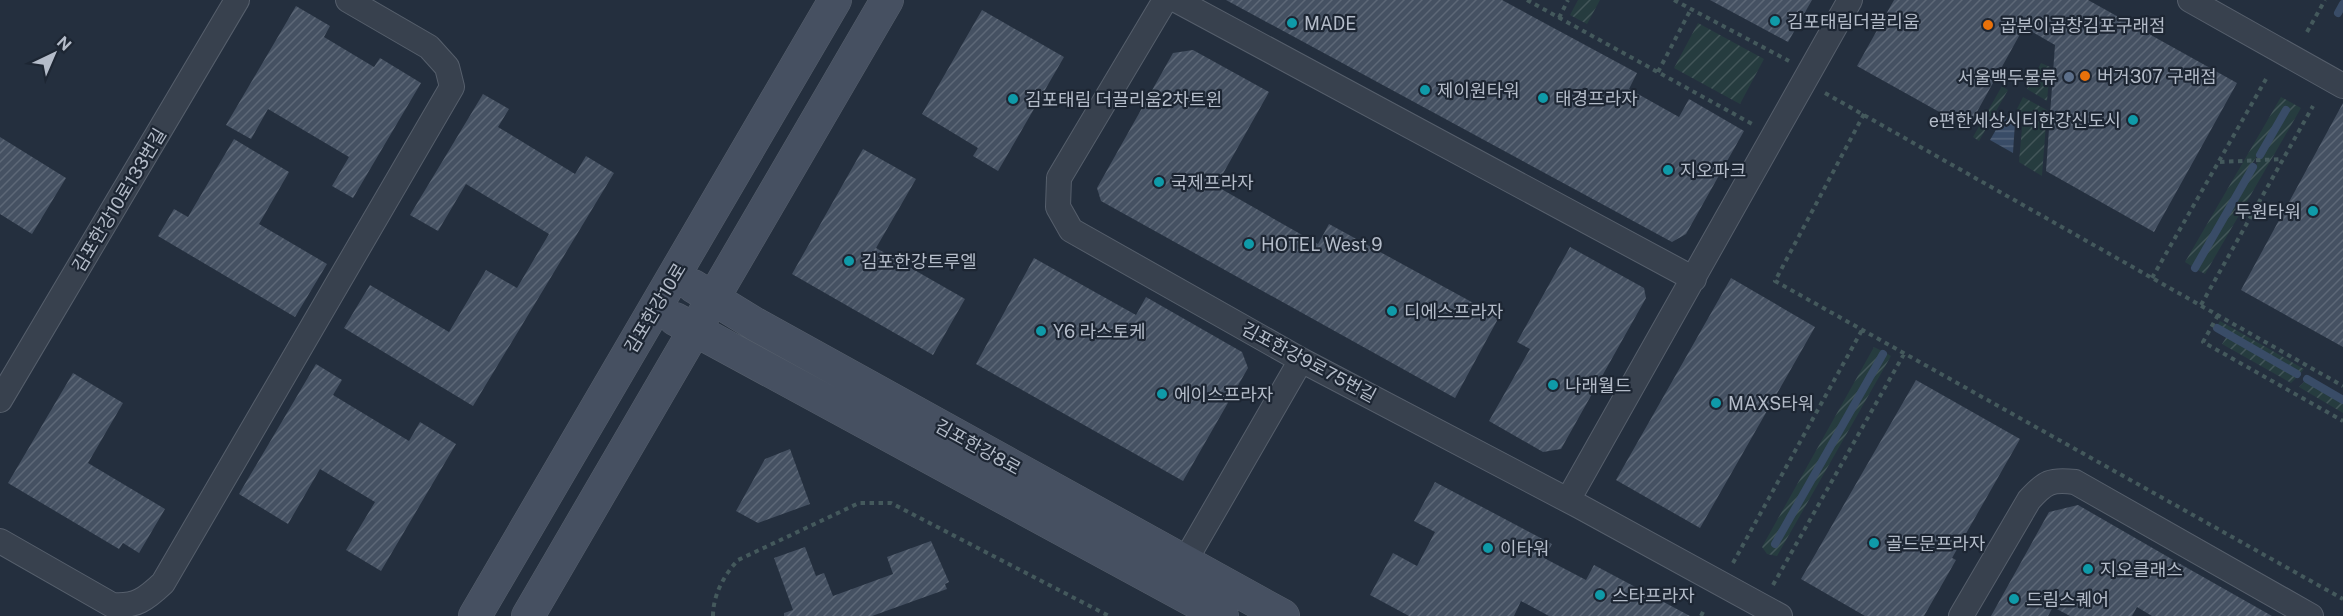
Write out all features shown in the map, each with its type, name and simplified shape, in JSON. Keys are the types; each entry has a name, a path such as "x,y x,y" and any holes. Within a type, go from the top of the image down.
{"street":[{"name":"김포한강10로133번길","path":"0,400 237,0"},
{"path":"0,541 112,605 129,606 145,600 163,583 452,87 447,66 429,47 348,0"},
{"name":"김포한강10로","path":"475,616 835,0"},
{"path":"528,616 887,0"},
{"name":"김포한강9로75번길","path":"1165,0 1059,178 1058,207 1071,230 1301,360 1568,500 1780,616"},
{"path":"1176,0 1694,279"},
{"path":"1568,500 1850,0"},
{"path":"2190,0 2343,86"},
{"name":"김포한강8로","path":"675,275 712,299 1283,616"},
{"name":"김포한강8로","path":"655,308 1222,616"},
{"path":"1185,561 1301,360"},
{"path":"1961,616 2029,500 2043,485 2059,480 2075,482 2311,616"}],"path":[{"path":"1527,0 1754,125"},
{"path":"1559,18 1568,0"},
{"path":"1674,0 1789,62"},
{"path":"2307,32 2325,0"},
{"path":"1658,72 1691,9"},
{"path":"2152,278 2266,79"},
{"path":"1825,93 2343,386"},
{"path":"2201,305 2313,106"},
{"path":"1864,114 1775,281 2343,600"},
{"path":"2219,162 2283,159"},
{"path":"2218,315 2203,342 2343,421"},
{"path":"1733,563 1862,330"},
{"path":"1773,585 1904,354"},
{"path":"713,616 713,604 728,571 738,560 859,503 874,501 891,503 1108,616"},
{"path":"1701,616 1704,610"}],"green space":[{"path":"1578,0 1600,0 1587,24 1570,15"},
{"path":"1698,23 1764,59 1740,104 1674,68"},
{"path":"2041,63 2050,67 2047,101 2027,89"},
{"path":"2002,86 2008,90 1979,141 1973,137"},
{"path":"2023,97 2047,110 2042,176 2019,162 2023,116 2016,111"},
{"path":"2281,97 2301,108 2205,274 2196,269 2288,110 2285,107 2193,267 2185,262"},
{"path":"2220,321 2304,369 2300,374 2217,326"},
{"path":"2227,336 2297,377 2291,383 2222,344"},
{"path":"1874,347 1882,351 1775,544 1886,353 1891,356 1777,556 1767,554 1762,547"},
{"path":"2305,381 2343,403 2343,413 2299,387"}],"water":[{"path":"2004,116 2015,122 2013,153 1990,140"}],"building":[{"path":"1226,0 1502,0 1637,73 1629,89 1679,117 1689,99 1744,131 1686,234 1672,242"},
{"name":"김포태림더끌리움","path":"1710,0 1812,0 1788,42"},
{"name":"e편한세상시티한강신도시","path":"1894,0 2088,0 2237,83 2154,232 2046,171 2055,45 2024,27 1968,128 1857,66"},
{"path":"296,6 330,26 324,37 374,67 380,58 421,83 353,198 332,186 349,157 268,109 251,139 226,125"},
{"name":"김포태림 더끌리움2차트윈","path":"982,10 1064,57 998,171 973,156 978,148 922,114"},
{"path":"1193,50 1269,92 1216,186 1318,244 1329,224 1499,317 1455,398 1101,201 1097,188 1173,53"},
{"path":"483,94 509,109 498,127 575,174 586,156 614,173 473,406 344,328 370,285 449,332 486,270 517,288 549,234 466,184 438,231 410,215"},
{"name":"두원타워","path":"2343,103 2343,347 2241,290"},
{"path":"0,137 66,178 32,234 0,214"},
{"path":"234,139 289,172 259,224 327,264 295,317 158,236 174,209 188,217"},
{"name":"김포한강트루엘","path":"863,149 916,179 876,248 965,299 933,355 792,274"},
{"name":"나래월드","path":"1570,247 1644,288 1646,298 1561,449 1543,452 1489,421 1530,349 1517,342"},
{"path":"1034,258 1136,315 1146,297 1242,352 1248,368 1183,481 976,364"},
{"name":"MAXS타워","path":"1731,278 1815,327 1700,528 1616,480"},
{"path":"316,364 342,380 333,395 409,441 420,422 456,444 381,571 346,550 375,502 320,469 288,524 239,494"},
{"path":"73,373 123,403 88,463 165,509 139,553 123,543 119,549 8,483"},
{"path":"1916,380 2020,439 1952,558 1956,560 1924,616 1865,616 1801,579"},
{"path":"790,449 810,504 758,523 736,511 765,459"},
{"name":"이타워","path":"1435,482 1552,544 1544,558 1586,580 1594,565 1690,616 1549,616 1521,601 1514,616 1409,616 1370,595 1393,553 1417,566 1435,532 1414,521"},
{"name":"지오클래스","path":"2078,505 2272,616 2152,616 2137,607 2132,616 2070,616 2053,607 2048,616 1991,616 2049,512"},
{"path":"931,541 949,582 945,584 947,589 872,616 784,616 784,613 793,610 774,558 805,547 816,576 824,573 833,596 893,574 887,557"}],"waterway":[{"path":"2338,13 2343,4"},
{"path":"2260,155 2286,110"},
{"path":"2195,268 2253,167"},
{"path":"2217,328 2297,374"},
{"path":"1775,544 1883,354"},
{"path":"2307,379 2343,400"}],"place":[{"name":"김포태림더끌리움","path":"1775,21"},
{"name":"MADE","path":"1292,23"},
{"name":"곱분이곱창김포구래점","path":"1988,25"},
{"name":"버거307 구래점","path":"2085,76"},
{"name":"서울백두물류","path":"2069,77"},
{"name":"제이원타워","path":"1425,90"},
{"name":"태경프라자","path":"1543,98"},
{"name":"김포태림 더끌리움2차트윈","path":"1013,99"},
{"name":"e편한세상시티한강신도시","path":"2133,120"},
{"name":"지오파크","path":"1668,170"},
{"name":"국제프라자","path":"1159,182"},
{"name":"두원타워","path":"2313,211"},
{"name":"HOTEL West 9","path":"1249,244"},
{"name":"김포한강트루엘","path":"849,261"},
{"name":"디에스프라자","path":"1392,311"},
{"name":"Y6 라스토케","path":"1041,331"},
{"name":"나래월드","path":"1553,385"},
{"name":"에이스프라자","path":"1162,394"},
{"name":"MAXS타워","path":"1716,403"},
{"name":"골드문프라자","path":"1874,543"},
{"name":"이타워","path":"1488,548"},
{"name":"지오클래스","path":"2088,569"},
{"name":"스타프라자","path":"1600,595"},
{"name":"드림스퀘어","path":"2014,599"}]}
